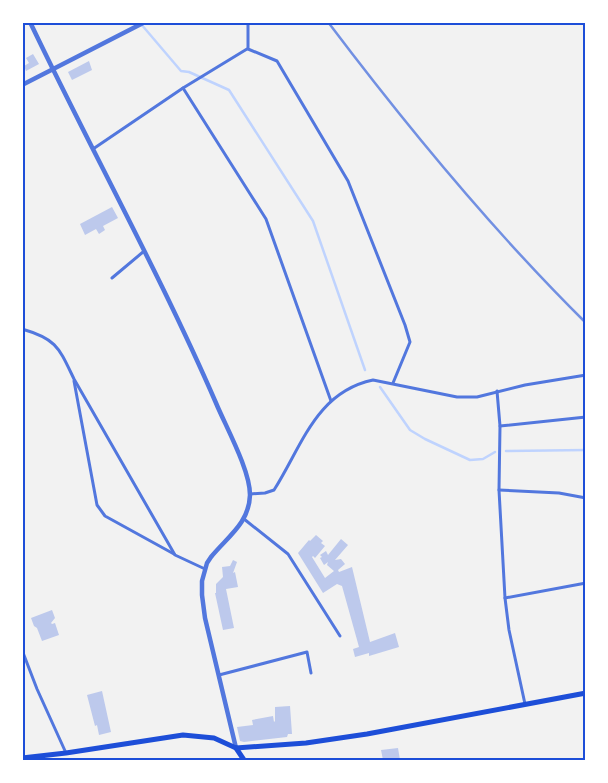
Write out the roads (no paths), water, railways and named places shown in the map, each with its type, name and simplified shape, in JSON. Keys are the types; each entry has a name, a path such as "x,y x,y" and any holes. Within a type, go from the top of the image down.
{"main road":[{"path":"22,758 183,735 214,738 236,748 306,743 356,736 586,693"},
{"path":"236,748 244,760"}],"street":[{"path":"30,22 205,378 248,480 250,494 244,520 207,562 202,581 205,618 236,748"},
{"path":"22,85 53,71 145,22"},
{"path":"248,22 248,49"},
{"path":"92,149 183,88 248,49"},
{"path":"248,49 277,61 348,182 410,342 393,383"},
{"path":"183,88 266,219 331,401"},
{"path":"112,278 143,252"},
{"path":"22,328 47,337 60,350 74,379 174,555"},
{"path":"250,494 274,490 313,421 346,388 360,382 373,380 457,397 477,397 497,391 586,375"},
{"path":"74,379 97,505 100,510 105,516 174,555 205,569"},
{"path":"497,391 500,426 499,490 505,598 509,630 525,704"},
{"path":"500,426 586,417"},
{"path":"499,490 560,493 586,498"},
{"path":"244,520 288,554 340,636"},
{"path":"505,598 586,583"},
{"path":"22,650 37,689 66,753"},
{"path":"219,675 307,652 311,673"}],"waterway":[{"path":"141,24 181,71 189,72 229,90 313,221 365,370"},
{"path":"380,387 410,430 425,439 470,460 483,459 495,452"},
{"path":"506,451 586,450"}],"railway":[{"path":"328,22 389,101 484,215 586,323"}]}
